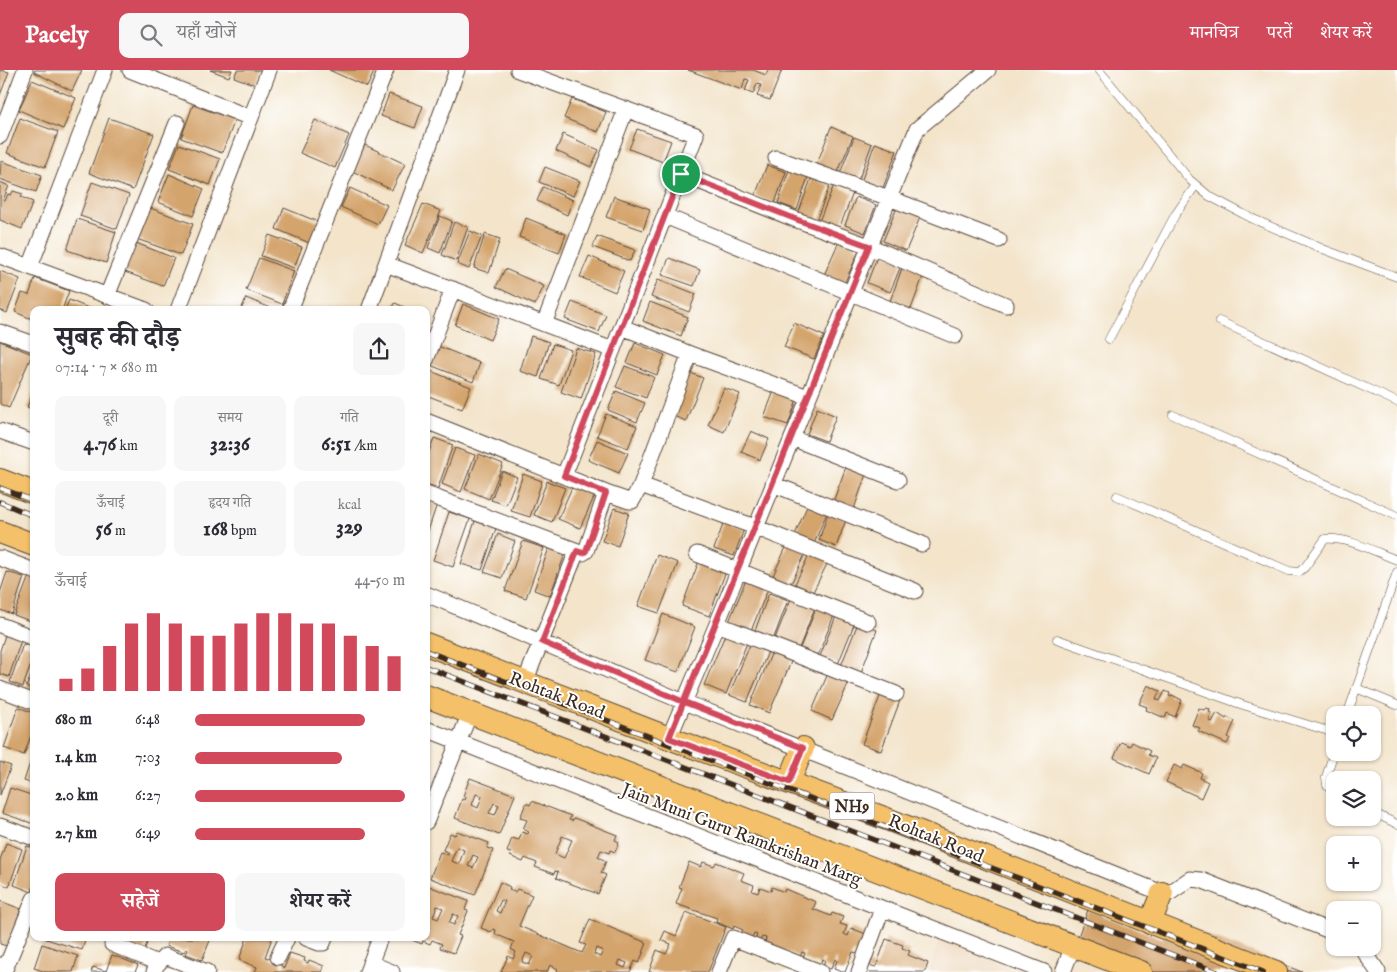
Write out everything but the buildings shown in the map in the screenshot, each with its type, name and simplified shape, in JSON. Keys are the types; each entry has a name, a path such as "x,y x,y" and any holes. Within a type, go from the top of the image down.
{"main road":[{"path":"0,480 30,491"},
{"path":"0,532 30,543"},
{"name":"Rohtak Road","path":"430,646 669,738 887,819 1276,972"},
{"path":"430,698 1141,972"},
{"path":"789,782 803,748"},
{"path":"1150,923 1162,893"}],"street":[{"path":"0,136 25,70"},
{"path":"30,267 105,70"},
{"path":"130,70 251,118"},
{"path":"180,306 269,70"},
{"path":"292,306 386,70"},
{"path":"370,306 457,70"},
{"path":"518,70 696,135 564,476"},
{"path":"669,738 917,129 988,70"},
{"path":"544,324 626,109"},
{"path":"107,296 177,123"},
{"path":"776,158 999,240"},
{"path":"681,174 869,246 1006,305"},
{"path":"665,216 955,336"},
{"path":"0,256 135,306"},
{"path":"386,264 613,350"},
{"path":"430,349 453,289"},
{"path":"622,327 808,397"},
{"path":"0,332 30,343"},
{"path":"430,423 606,493 631,501 635,498 641,485 690,354"},
{"path":"0,431 30,442"},
{"path":"792,438 898,480"},
{"path":"773,484 922,544"},
{"path":"641,485 755,527 916,591"},
{"path":"430,496 583,553 586,551 606,493"},
{"path":"525,682 577,551"},
{"path":"697,554 868,622"},
{"path":"0,558 30,569"},
{"path":"430,596 684,702 1162,893 1171,892 1190,879 1201,880 1326,929"},
{"path":"717,624 896,694"},
{"path":"0,625 30,636"},
{"path":"0,689 30,700"},
{"path":"430,812 470,713"},
{"name":"Jain Muni Guru Ramkrishan Marg","path":"430,731 882,909 1025,969 1044,972"},
{"path":"0,826 30,837"},
{"path":"0,965 6,967 30,909"},
{"path":"859,972 882,909"},
{"path":"719,972 733,938 820,972"},
{"path":"112,941 112,944 153,961 155,969"},
{"path":"278,957 286,941"},
{"path":"379,941 368,968 392,972"},
{"path":"1063,972 1073,946"},
{"path":"155,969 165,956 207,972"},
{"path":"1367,956 1378,972"}],"lane":[{"path":"1099,70 1190,180 1209,196 1251,218 1397,278"},
{"path":"1109,339 1176,215 1196,184"},
{"path":"1219,321 1397,402"},
{"path":"1173,415 1397,516"},
{"path":"1117,496 1290,571 1299,572 1305,567 1325,539 1333,538 1397,560"},
{"path":"1350,706 1397,572"},
{"path":"1057,639 1227,700 1326,730"},
{"path":"1356,688 1397,705"},
{"path":"1381,816 1397,824"}],"shaded area":[{"path":"942,932 1015,972 928,972"}],"railway":[{"path":"0,488 30,499"},
{"path":"0,502 30,514"},
{"path":"430,653 1263,972"},
{"path":"430,669 1217,972"}],"route":[{"path":"681,174 564,476 606,493 586,551 583,553 577,551 542,642 684,702 803,748 789,782 669,738 684,702 717,624 869,246 681,174"}]}
